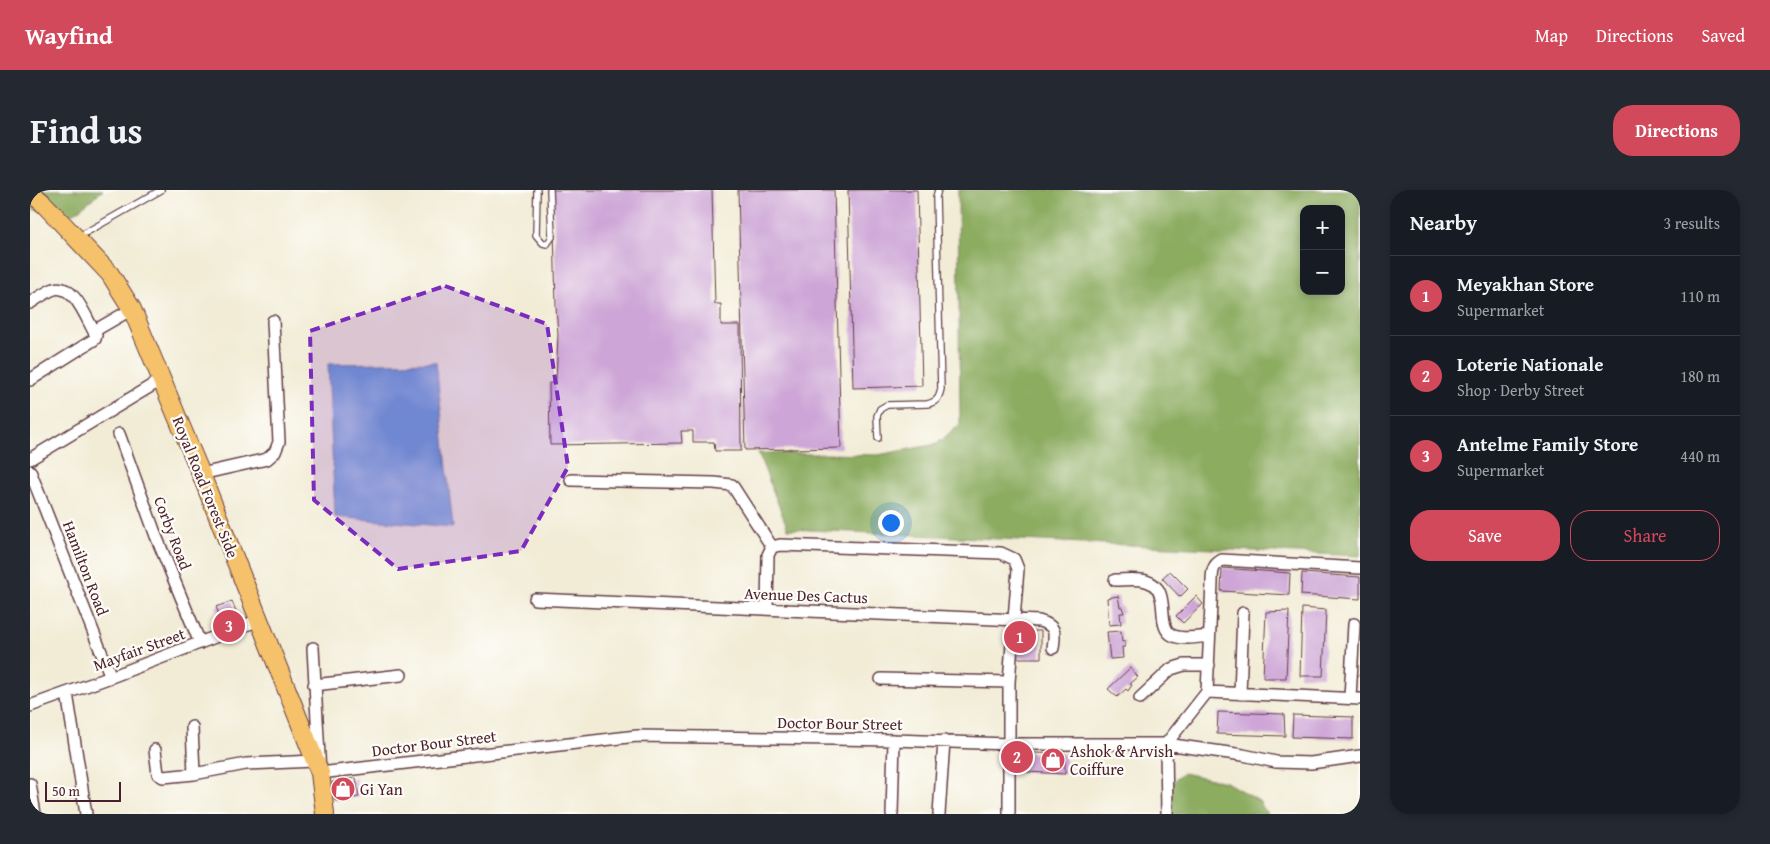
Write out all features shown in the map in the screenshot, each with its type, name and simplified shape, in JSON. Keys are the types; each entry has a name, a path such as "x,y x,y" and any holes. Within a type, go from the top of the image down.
{"main road":[{"name":"Royal Road Forest Side","path":"30,192 43,203 110,274 132,310 201,474 317,767 325,814"}],"street":[{"path":"30,303 53,290 61,288 69,291 96,335 95,339 30,380"},
{"path":"94,331 132,310"},
{"path":"201,474 267,459 275,452 279,442 273,321"},
{"path":"30,459 161,380"},
{"name":"Corby Road","path":"119,434 156,536 200,643"},
{"name":"Hamilton Road","path":"30,471 111,677"},
{"path":"571,480 714,482 732,484 772,547"},
{"path":"767,609 768,555 775,545 1001,553 1014,559 1018,569 1008,682 1009,814"},
{"path":"1167,814 1166,744 1207,692 1213,569 1216,563 1222,560 1360,568"},
{"path":"1115,580 1141,580 1149,582 1156,588 1162,599 1164,626 1174,636 1209,636"},
{"name":"Avenue Des Cactus","path":"535,599 1040,621 1051,625 1055,633 1053,648"},
{"path":"1240,694 1243,613"},
{"name":"Mayfair Street","path":"30,706 259,620"},
{"path":"1207,692 1355,698 1354,624"},
{"path":"313,648 317,767"},
{"path":"1140,698 1171,669 1184,665 1209,665"},
{"path":"314,685 401,675"},
{"path":"881,679 1008,682"},
{"path":"67,693 86,814"},
{"path":"192,726 194,774"},
{"name":"Doctor Bour Street","path":"155,750 158,774 160,776 194,774 246,764 317,767 637,736 944,741 1008,744 1166,744 1243,755 1276,762 1311,763 1360,756"},
{"path":"892,814 894,740"},
{"path":"939,814 944,741"},
{"path":"30,784 35,814"}],"lane":[{"path":"76,238 161,190"},
{"path":"537,190 536,235 543,243 547,244 552,237 550,190"},
{"path":"878,438 877,416 880,409 887,405 934,403 941,389 936,197 938,190"}],"highlighted area":[{"path":"445,286 547,324 568,467 521,551 398,569 314,500 310,331"}],"green space":[{"path":"30,190 103,190 76,212 63,216 30,209"},
{"path":"958,190 1360,190 1360,556 788,529 758,453 878,455 937,444 960,424"},
{"path":"1183,773 1226,782 1259,801 1267,814 1169,814 1170,784"}],"water":[{"path":"436,362 453,527 335,517 328,364"}],"building":[{"path":"553,190 712,190 715,304 721,304 721,325 740,325 741,451 715,451 714,442 693,442 693,431 681,431 682,443 550,445 549,383 556,383 558,334"},
{"path":"738,190 834,190 841,448 745,450"},
{"path":"848,190 917,190 922,386 853,388"},
{"path":"1222,568 1290,573 1289,595 1221,591"},
{"path":"1170,571 1188,589 1180,597 1162,578"},
{"path":"1302,573 1360,577 1360,599 1301,595"},
{"path":"1118,596 1120,607 1122,607 1124,613 1120,613 1121,624 1109,625 1107,598"},
{"path":"1196,596 1203,604 1183,623 1176,616"},
{"path":"232,601 239,619 224,626 216,607"},
{"path":"1302,608 1326,610 1323,676 1300,676"},
{"path":"1289,611 1286,678 1263,678 1266,612"},
{"path":"1014,631 1041,631 1041,658 1014,658"},
{"path":"1121,631 1122,642 1125,641 1125,647 1122,647 1123,658 1110,659 1107,632"},
{"path":"1130,668 1138,677 1130,684 1132,685 1128,691 1126,689 1117,697 1108,689"},
{"path":"1218,712 1284,714 1285,736 1217,734"},
{"path":"1293,715 1353,717 1353,739 1292,737"},
{"path":"1009,752 1065,754 1065,774 1008,771"},
{"path":"356,778 359,797 335,801 332,782"}],"place":[{"name":"Antelme Family Store","path":"229,626"},
{"name":"Meyakhan Store","path":"1020,637"},
{"name":"Loterie Nationale","path":"1017,757"},
{"name":"Ashok & Arvish Coiffure","path":"1053,760"},
{"name":"Gi Yan","path":"343,789"}]}
